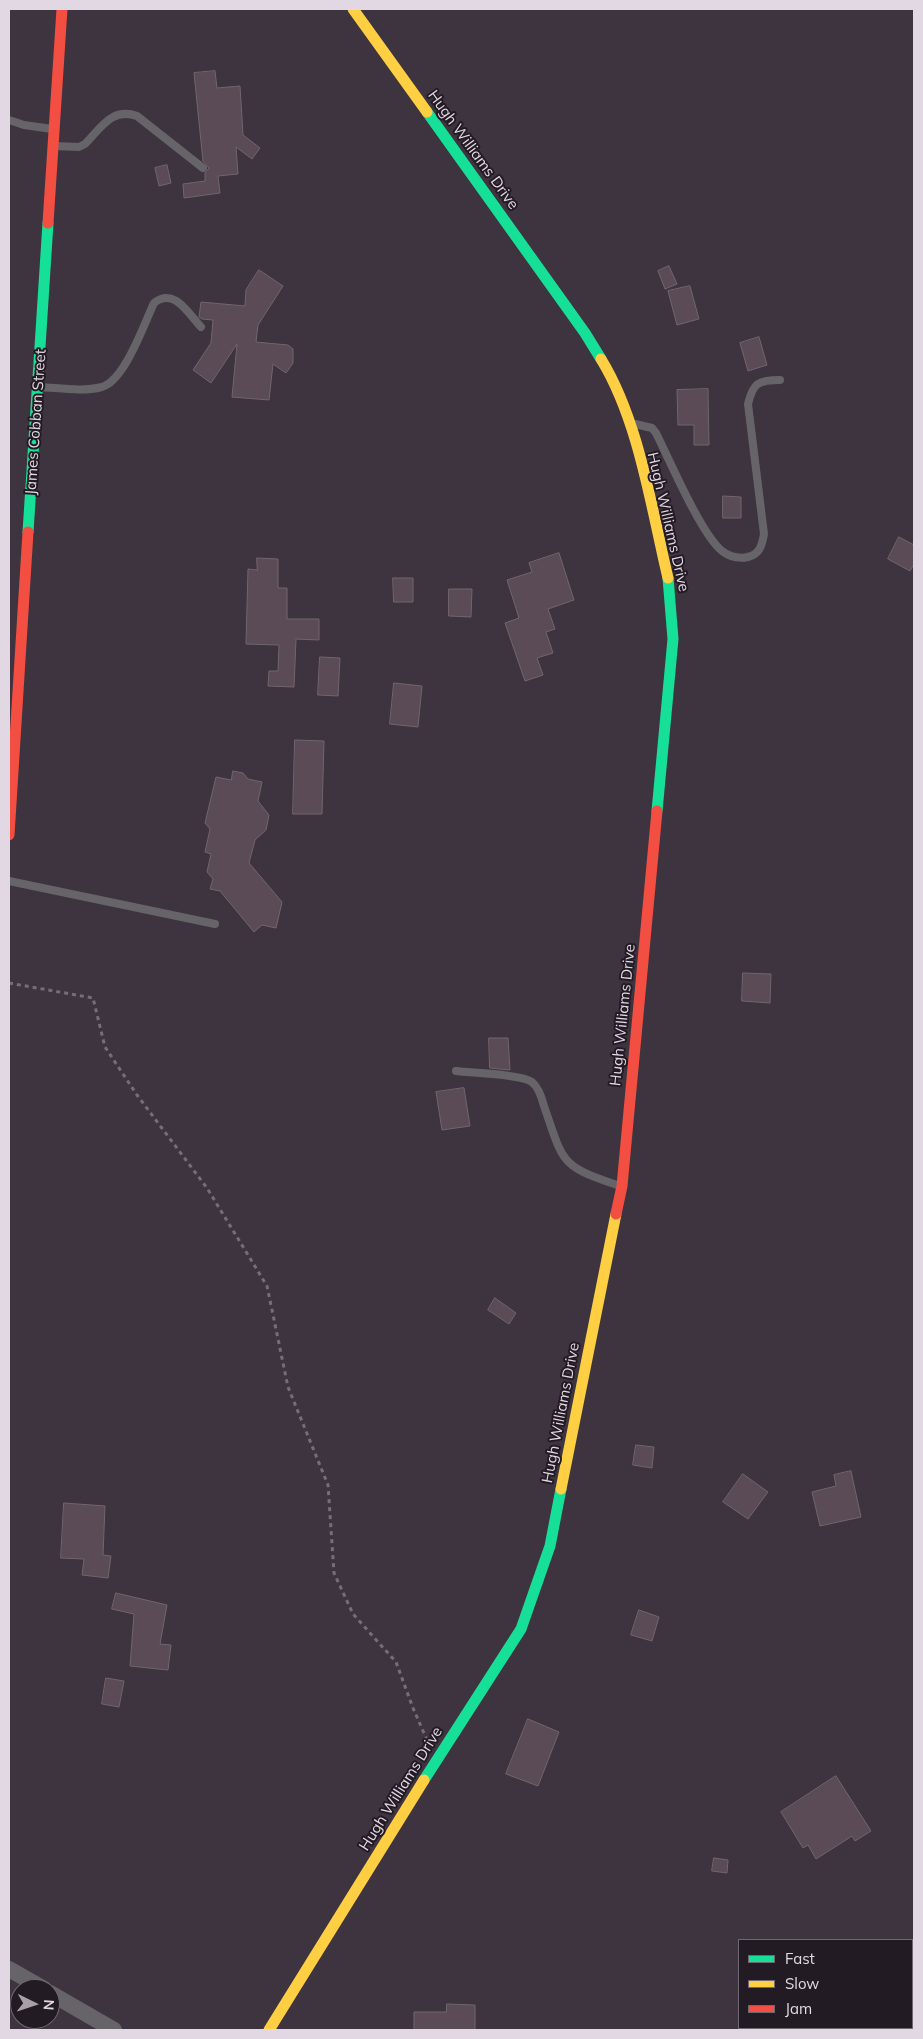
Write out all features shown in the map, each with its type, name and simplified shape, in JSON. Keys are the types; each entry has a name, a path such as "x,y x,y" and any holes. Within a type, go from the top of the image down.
{"street":[{"name":"James Cobban Street","path":"9,835 62,9"},
{"name":"Hugh Williams Drive","path":"269,2030 436,1761 521,1629 550,1546 622,1186 673,639 670,586 630,424 616,383 585,333 353,9"},
{"path":"9,1969 26,1979"},
{"path":"60,1999 114,2030"}],"lane":[{"path":"53,146 79,147 85,144 113,116 120,112 128,112 136,116 203,168"},
{"path":"9,120 24,125 54,129"},
{"path":"38,387 86,390 104,386 121,373 154,303 160,297 178,300 201,327"},
{"path":"630,424 646,426 656,433 704,528 721,550 729,556 748,557 756,554 762,546 764,534 749,431 748,404 751,391 758,383 765,380 780,380"},
{"path":"9,881 216,924"},
{"path":"456,1071 521,1078 532,1082 540,1094 560,1153 570,1165 585,1174 622,1186"}],"path":[{"path":"9,983 93,998 105,1047 137,1095 208,1188 267,1286 288,1387 328,1485 334,1573 353,1614 396,1662 412,1708 436,1761"}],"building":[{"path":"215,71 217,88 240,86 243,135 260,148 252,159 236,147 238,174 218,176 220,193 184,198 183,184 205,181 205,173 209,168 203,161 194,73"},
{"path":"167,165 171,183 159,186 155,168"},
{"path":"669,266 677,284 665,289 658,271"},
{"path":"259,270 283,286 258,325 256,342 288,345 293,349 293,363 286,373 273,364 269,400 232,397 237,344 211,383 193,370 211,343 213,320 199,317 201,302 245,306 246,290"},
{"path":"690,286 699,319 677,325 668,291"},
{"path":"759,337 767,365 748,371 740,343"},
{"path":"708,389 709,445 694,445 694,425 678,425 677,390"},
{"path":"723,496 741,497 741,518 723,518"},
{"path":"899,537 914,545 914,564 910,571 888,559"},
{"path":"559,553 574,600 548,609 555,629 546,632 553,653 537,658 543,675 525,681 505,623 519,618 507,580 532,572 529,563"},
{"path":"257,558 278,559 278,588 287,588 287,619 319,619 319,640 296,639 294,687 268,686 269,671 278,671 279,645 246,644 248,569 257,570"},
{"path":"393,578 413,578 413,602 394,602"},
{"path":"449,589 472,589 471,617 449,616"},
{"path":"320,657 340,658 338,696 318,695"},
{"path":"394,683 422,686 418,727 390,724"},
{"path":"295,740 324,741 322,814 293,814"},
{"path":"233,771 243,773 248,779 262,782 258,801 269,815 266,830 255,840 249,863 282,902 276,928 262,925 254,932 220,891 210,889 213,879 207,872 211,854 205,852 210,829 205,823 216,777 231,780"},
{"path":"743,973 771,974 770,1003 742,1001"},
{"path":"489,1038 508,1038 510,1070 490,1068"},
{"path":"464,1088 470,1126 442,1130 436,1092"},
{"path":"495,1298 516,1313 509,1324 488,1310"},
{"path":"636,1445 654,1447 652,1468 633,1465"},
{"path":"851,1471 861,1517 820,1526 812,1492 836,1486 834,1475"},
{"path":"743,1474 768,1492 748,1519 723,1502"},
{"path":"64,1503 105,1506 103,1555 111,1556 108,1578 82,1575 84,1559 61,1558"},
{"path":"116,1593 167,1605 160,1644 171,1645 168,1670 130,1666 134,1614 112,1609"},
{"path":"639,1610 659,1617 652,1641 631,1635"},
{"path":"106,1678 124,1681 119,1707 102,1704"},
{"path":"528,1719 559,1732 538,1786 506,1774"},
{"path":"836,1776 871,1831 855,1841 852,1836 816,1859 808,1845 803,1848 781,1812"},
{"path":"714,1858 728,1860 727,1873 712,1871"},
{"path":"447,2004 475,2005 475,2030 414,2030 414,2012 446,2012"}],"traffic: fast":[{"path":"427,112 585,333 601,359"},
{"path":"28,532 48,223"},
{"path":"657,811 673,639 668,578"},
{"path":"424,1780 521,1629 550,1546 561,1489"}],"traffic: slow":[{"path":"353,9 427,112"},
{"path":"601,359 614,383 634,437 668,578"},
{"path":"561,1489 616,1214"},
{"path":"269,2030 424,1780"}],"traffic: jam":[{"path":"48,223 62,9"},
{"path":"9,835 28,532"},
{"path":"616,1214 622,1186 657,811"}]}
